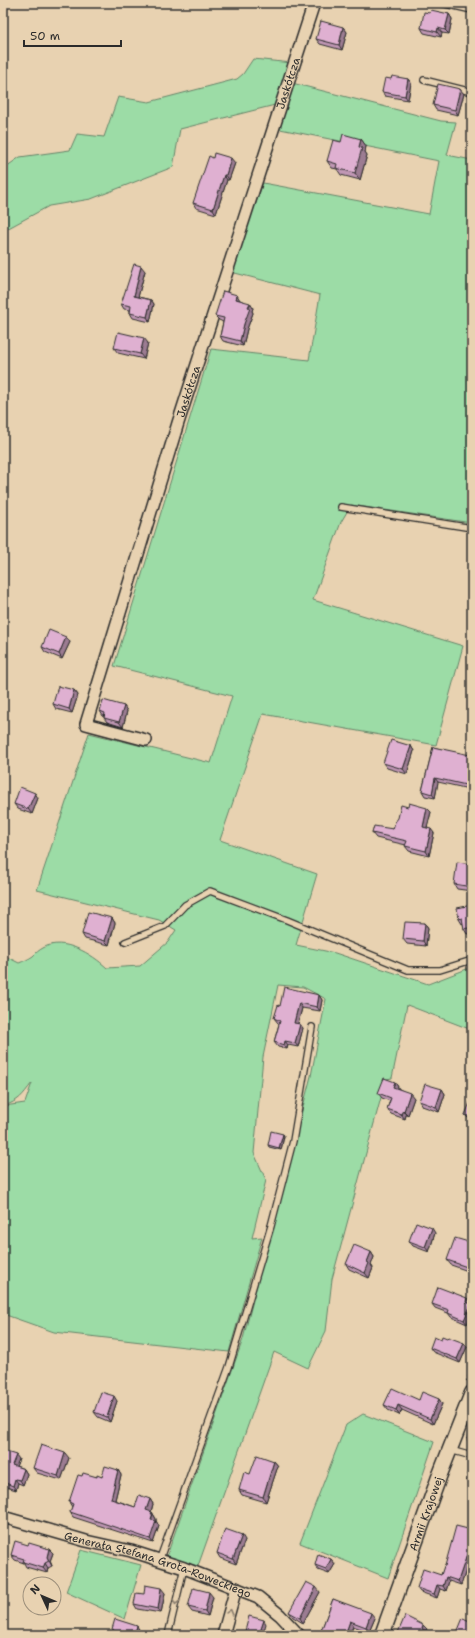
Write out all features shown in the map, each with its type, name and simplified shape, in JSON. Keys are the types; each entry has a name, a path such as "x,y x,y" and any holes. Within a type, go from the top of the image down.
{"street":[{"name":"Jaskółcza","path":"146,740 86,724 178,423 314,3"},
{"name":"Armii Krajowej","path":"382,1635 450,1450 471,1398"},
{"name":"Generała Stefana Grota-Roweckiego","path":"3,1516 86,1541 159,1560 236,1588 258,1597 280,1615 299,1635"},
{"path":"223,1635 236,1588"}],"lane":[{"path":"441,3 472,10"},
{"path":"424,80 472,92"},
{"path":"342,507 472,528"},
{"path":"125,942 166,926 185,906 210,891 287,920 408,970 440,970 472,960"},
{"path":"159,1560 229,1367 270,1226 293,1141 312,1027"},
{"path":"450,1450 472,1456"},
{"path":"168,1635 184,1568"}],"green space":[{"path":"253,59 292,63 279,104 180,129 173,167 91,199 49,206 3,231 3,169 20,157 70,150 77,134 104,137 118,97 149,102 237,79 243,74"},
{"path":"292,83 441,121 456,122 447,155 472,160 472,523 351,505 341,522 313,600 463,646 436,745 263,714 220,840 317,874 296,945 335,953 428,984 472,967 472,1030 407,1005 392,1078 386,1079 332,1279 326,1331 308,1368 274,1352 198,1566 166,1558 243,1339 311,1076 326,999 303,987 278,985 263,1057 254,1153 266,1180 252,1238 262,1237 229,1352 54,1332 3,1314 3,955 19,963 31,957 43,948 59,944 68,945 85,952 107,968 140,966 168,942 176,930 159,920 37,890 89,733 211,763 232,696 114,666 211,349 309,360 320,295 231,272 263,183 429,214 439,161 280,129","holes":["32,1083 25,1103 4,1106 20,1098"]},
{"path":"363,1414 434,1442 388,1578 300,1543 346,1425"},
{"path":"81,1550 141,1565 125,1619 66,1592"}],"building":[{"path":"431,10 449,14 445,30 438,28 437,32 421,28 424,12 430,13"},
{"path":"321,21 343,27 339,45 316,39"},
{"path":"392,76 408,79 405,96 382,92 385,78 391,79"},
{"path":"438,84 460,89 455,110 433,105"},
{"path":"343,134 361,139 359,147 362,148 355,173 336,168 337,164 327,161 333,140 341,142"},
{"path":"214,153 231,158 213,209 193,203 209,156 213,158"},
{"path":"134,264 141,266 134,296 151,300 147,317 130,313 131,306 121,304"},
{"path":"223,291 237,295 236,299 250,303 248,307 250,308 240,341 220,336 224,318 215,316"},
{"path":"118,332 144,338 140,354 114,348"},
{"path":"49,630 66,637 59,654 42,647"},
{"path":"58,686 74,690 69,709 53,704"},
{"path":"103,700 124,706 119,722 104,718 105,713 100,711"},
{"path":"391,740 411,746 403,769 383,763"},
{"path":"433,747 470,755 469,762 471,762 466,785 435,778 432,794 422,791"},
{"path":"20,787 35,793 28,809 14,804"},
{"path":"409,803 427,808 423,827 431,829 426,851 405,846 407,841 372,833 374,826 393,829 398,818 401,805 408,807"},
{"path":"457,862 472,864 472,887 454,884"},
{"path":"472,905 472,927 464,929 462,918 459,919 457,908"},
{"path":"88,912 112,918 105,941 82,934"},
{"path":"405,922 425,923 423,941 403,939"},
{"path":"284,987 319,995 317,1007 299,1003 294,1023 300,1024 295,1043 285,1041 284,1045 274,1042 280,1021 274,1018 278,1005 280,1006"},
{"path":"384,1078 395,1082 393,1087 410,1093 404,1111 403,1110 401,1114 387,1109 391,1098 378,1093"},
{"path":"425,1084 442,1089 436,1107 419,1101"},
{"path":"471,1100 472,1101 472,1117 465,1115"},
{"path":"271,1131 283,1134 279,1148 268,1145"},
{"path":"416,1222 432,1228 425,1247 409,1241"},
{"path":"455,1238 472,1243 472,1252 467,1267 447,1260"},
{"path":"354,1245 371,1252 365,1273 346,1264"},
{"path":"438,1287 467,1298 466,1302 471,1304 464,1320 448,1313 449,1310 432,1304"},
{"path":"442,1336 464,1343 457,1359 430,1348 434,1337 441,1340"},
{"path":"392,1388 419,1400 422,1392 439,1399 430,1419 398,1405 396,1410 384,1405"},
{"path":"101,1392 114,1396 107,1417 94,1412"},
{"path":"472,1426 472,1441 467,1439"},
{"path":"41,1445 65,1453 58,1476 33,1468"},
{"path":"3,1451 16,1455 12,1465 24,1469 20,1480 15,1479 13,1486 3,1482"},
{"path":"257,1455 274,1461 263,1497 239,1490 244,1472 250,1474"},
{"path":"472,1455 472,1482 467,1481 469,1476 467,1475"},
{"path":"105,1466 118,1470 111,1499 135,1507 139,1495 150,1499 146,1510 152,1512 151,1514 153,1514 151,1520 156,1521 150,1539 70,1512 73,1504 69,1502 78,1475 82,1476 83,1473 102,1477"},
{"path":"456,1526 472,1530 472,1540 458,1581 446,1577 443,1586 437,1585 434,1594 417,1588 423,1569 441,1575"},
{"path":"225,1529 242,1535 233,1559 217,1553"},
{"path":"15,1541 28,1545 29,1543 49,1549 47,1557 49,1561 45,1563 43,1568 23,1562 24,1559 11,1555"},
{"path":"318,1554 331,1559 326,1569 315,1565"},
{"path":"306,1582 316,1587 300,1618 289,1612"},
{"path":"145,1585 161,1588 158,1609 134,1604 136,1593 144,1594"},
{"path":"193,1588 209,1592 205,1611 188,1607"},
{"path":"333,1599 371,1613 366,1627 350,1621 345,1635 326,1635 327,1633 321,1631"},
{"path":"249,1616 264,1620 260,1632 263,1633 262,1635 244,1635"},
{"path":"405,1616 423,1625 422,1629 433,1635 397,1635"},
{"path":"463,1618 472,1622 472,1635 456,1635"},
{"path":"115,1619 137,1626 134,1635 113,1635 114,1630 112,1629"},
{"path":"226,1632 237,1635 223,1635"}]}
